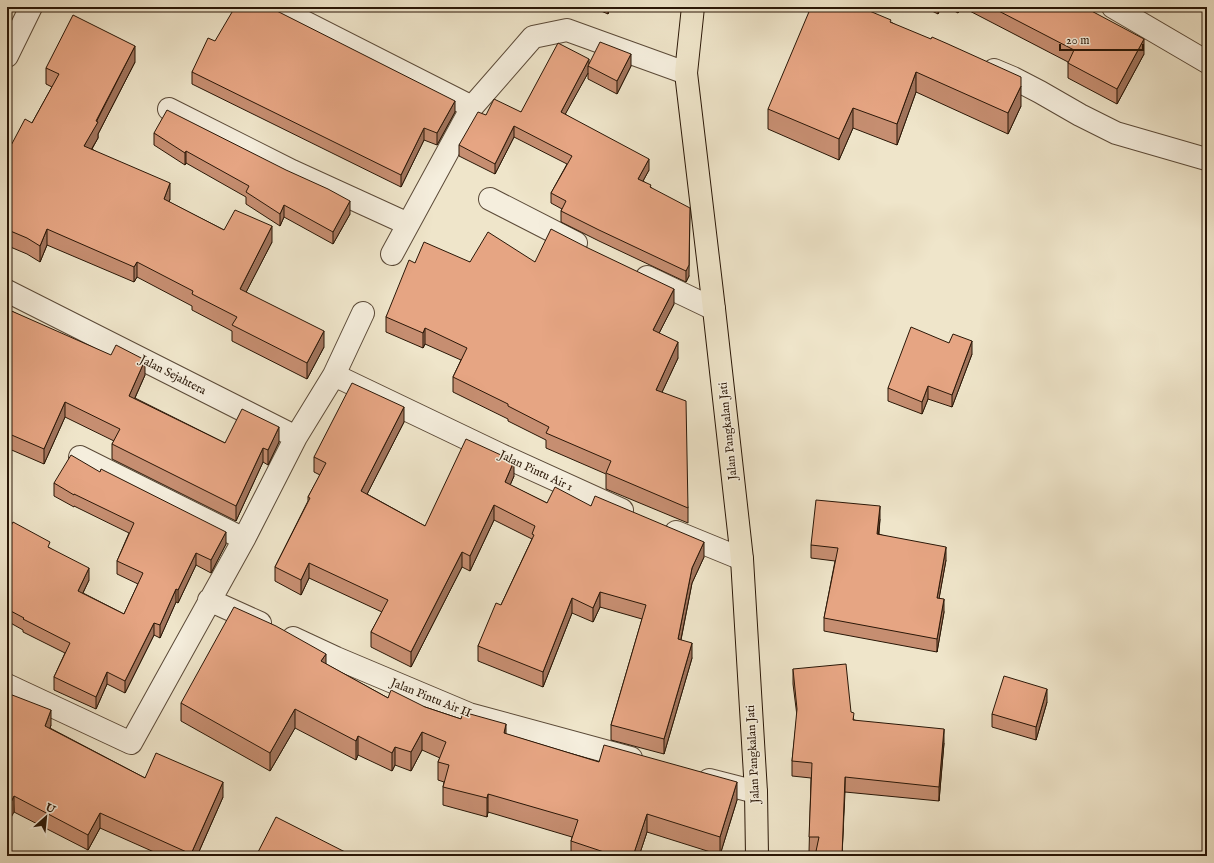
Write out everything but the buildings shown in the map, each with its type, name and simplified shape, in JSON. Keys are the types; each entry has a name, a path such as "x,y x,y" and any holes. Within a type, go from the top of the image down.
{"main road":[{"name":"Jalan Pangkalan Jati","path":"693,7 686,73 742,560 756,792 757,856"}],"street":[{"path":"7,56 32,7"},
{"path":"275,7 472,107"},
{"path":"1113,7 1207,62"},
{"path":"392,254 472,107 533,37 567,30 686,73"},
{"path":"976,62 1027,85 1080,115 1116,133 1206,159"},
{"path":"169,109 292,171 408,224"},
{"path":"490,199 593,252"},
{"path":"629,269 714,309"},
{"name":"Jalan Sejahtera","path":"7,292 296,437"},
{"path":"7,685 131,743 244,539 296,437 334,375 363,313"},
{"name":"Jalan Pintu Air 1","path":"334,375 616,507 742,560"},
{"path":"80,457 244,539"},
{"name":"Jalan Pintu Air II","path":"209,600 329,655 469,714 649,763"},
{"path":"694,776 756,792"}]}
